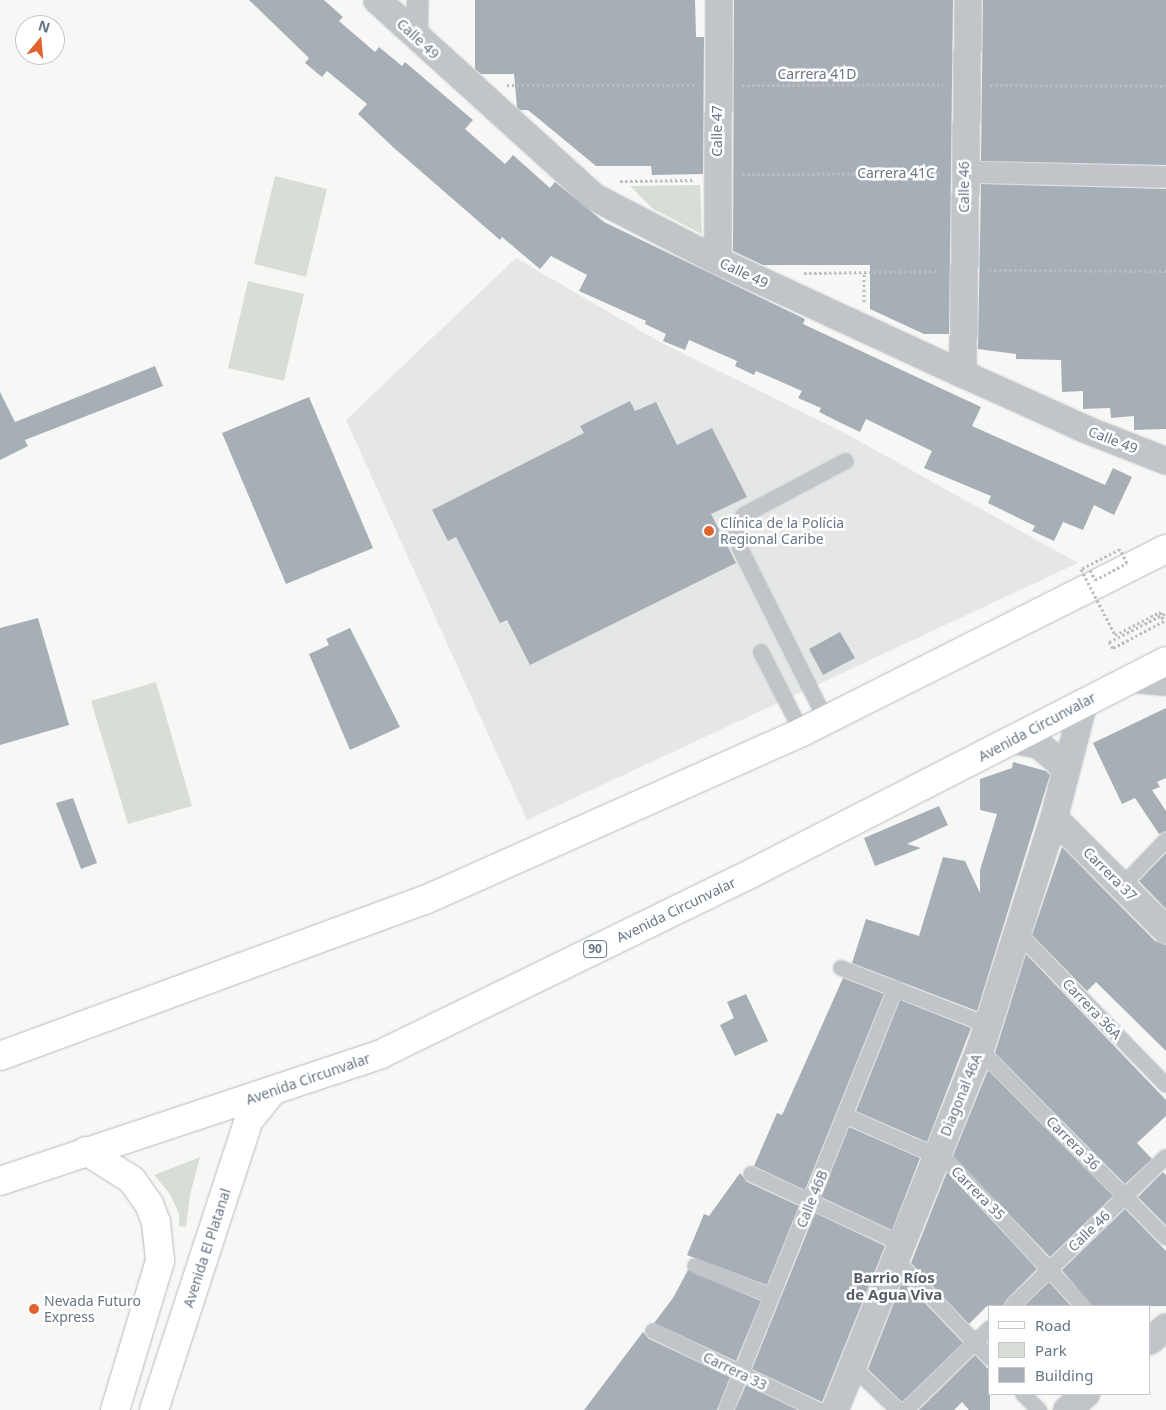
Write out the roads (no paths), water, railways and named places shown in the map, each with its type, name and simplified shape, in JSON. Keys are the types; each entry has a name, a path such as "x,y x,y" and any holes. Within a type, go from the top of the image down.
{"main road":[{"path":"0,1056 425,900 802,732 1166,549"},
{"name":"Avenida Circunvalar","path":"0,1181 86,1151 272,1092 381,1054 754,872 1166,661"},
{"name":"Avenida El Platanal","path":"154,1410 250,1120 272,1092"},
{"path":"86,1151 132,1180 149,1204 156,1222 160,1262 115,1410"}],"street":[{"name":"Calle 49","path":"377,0 417,39 594,197 718,261 1087,430 1166,461"},
{"path":"417,39 418,0"},
{"name":"Calle 47","path":"718,261 717,85 719,0"},
{"name":"Calle 46","path":"963,374 964,84 968,0"},
{"path":"965,172 1166,176"},
{"path":"1131,679 1166,682"},
{"name":"Diagonal 46A","path":"835,1410 980,1050 1054,818 1084,702"},
{"path":"1012,740 1039,745 1059,762 1066,772"},
{"name":"Carrera 37","path":"1054,818 1166,930"},
{"path":"1151,1340 1166,1327"},
{"path":"1067,1410 1085,1395"}],"lane":[{"path":"826,720 740,548 738,523 744,515 846,461"},
{"path":"761,652 802,732"},
{"path":"1122,886 1166,840"},
{"name":"Carrera 36A","path":"1018,933 1166,1084"},
{"path":"841,968 988,1024"},
{"name":"Calle 46B","path":"726,1410 896,988"},
{"name":"Carrera 36","path":"980,1050 1166,1238"},
{"name":"Carrera 35","path":"846,1116 937,1156 971,1183 1083,1305"},
{"name":"Calle 46","path":"1013,1305 1166,1157"},
{"path":"751,1174 811,1201 899,1252 988,1356"},
{"path":"695,1266 772,1296"},
{"path":"906,1410 988,1330"},
{"name":"Carrera 33","path":"653,1331 818,1410"},
{"path":"853,1367 898,1410"},
{"path":"1025,1395 1039,1410"}],"place":[{"name":"Clínica de la Polícia Regional Caribe","path":"709,531"},
{"name":"Nevada Futuro Express","path":"34,1309"}],"district":[{"name":"Barrio Ríos de Agua Viva","path":"894,1286"}]}
